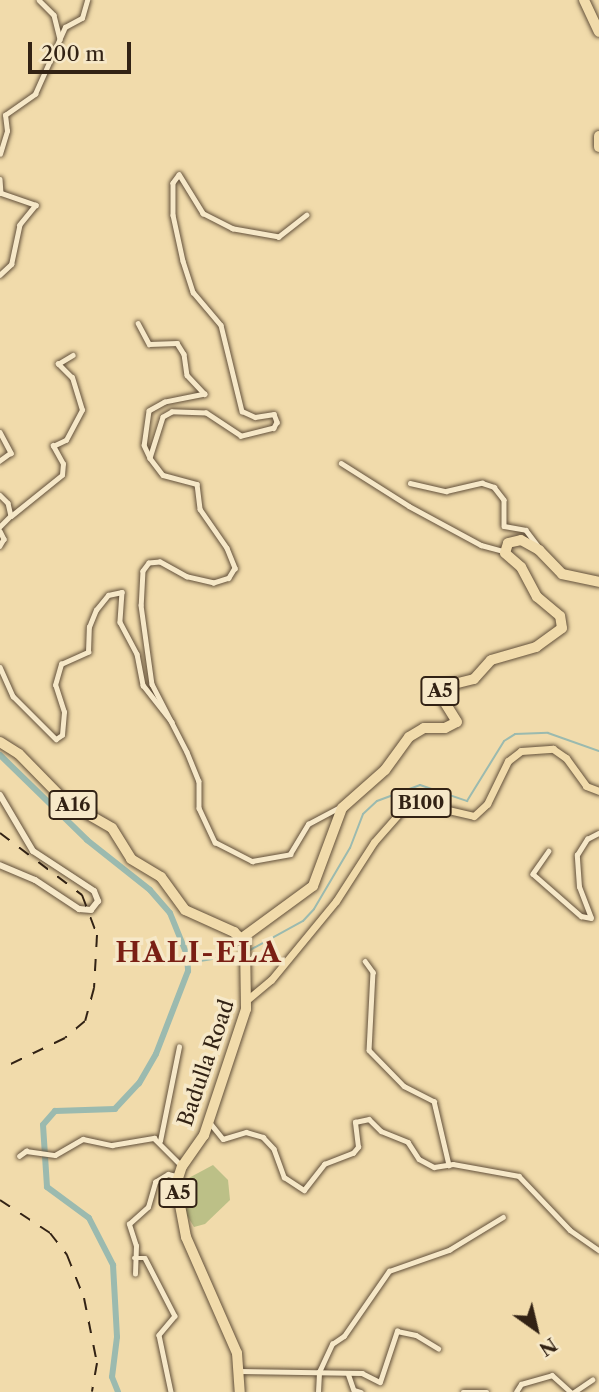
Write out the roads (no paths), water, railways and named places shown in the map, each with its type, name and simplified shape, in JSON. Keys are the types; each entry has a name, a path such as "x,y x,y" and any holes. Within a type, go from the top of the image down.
{"highway":[{"path":"584,0 599,32"},
{"path":"599,136 599,147"},
{"path":"504,551 514,540 539,550 562,575 599,582"},
{"name":"A5","path":"244,941 313,886 343,806 385,770 414,733 457,722 440,696 446,683 474,679 491,660 536,647 562,628 560,616 537,597 521,567 504,551"},
{"name":"A16","path":"0,742 19,754 65,801 112,828 131,859 161,877 185,910 244,941"},
{"name":"Badulla Road","path":"176,1176 209,1120 248,999 244,941"},
{"name":"A5","path":"176,1176 186,1237 224,1315 240,1371 240,1392"}],"main road":[{"name":"B100","path":"248,999 261,991 296,950 403,809 418,803 474,816 487,804 508,761 520,751 553,749 566,758 586,786 599,791"}],"street":[{"path":"39,0 54,15 60,40"},
{"path":"0,154 7,131 5,116 35,94 65,27 82,18 87,0"},
{"path":"150,458 157,426 172,412 206,413 241,436 274,428 277,422 274,414 256,417 242,411 221,324 193,292 173,215 177,175 203,214 233,229 279,237 307,215"},
{"path":"0,179 1,193 36,205 20,225 12,264 0,275"},
{"path":"138,323 149,344 177,343 184,354 187,375 205,394 165,402 149,411 144,445 163,475 197,484 200,509 228,548 235,568 229,578 214,583 187,577 160,562 149,564 143,571 141,605 152,684 177,728 199,781 200,808 209,835 253,861 290,854 308,824 343,806"},
{"path":"0,546 4,539 0,529 11,516 62,475 63,464 53,446 66,440 82,410 72,378 58,364 74,355"},
{"path":"0,432 11,453 0,461"},
{"path":"341,463 409,506 481,545 504,551"},
{"path":"410,483 446,491 482,482 494,487 504,500 504,526 526,530 539,550"},
{"path":"0,495 8,503 11,516"},
{"path":"0,667 13,696 35,722 48,735 56,738 62,735 64,712 55,685 58,671 61,664 88,652 89,627 96,610 108,596 122,592 120,622 137,654 143,685 177,728"},
{"path":"0,795 33,851 94,891 98,901 91,910 79,909 35,880 0,865"},
{"path":"549,851 533,874 581,916 591,918 576,877 577,855 587,839 599,833"},
{"path":"365,961 373,972 368,988 369,1050 404,1086 434,1101 449,1165"},
{"path":"160,1142 179,1047"},
{"path":"209,1120 223,1139 246,1132 263,1137 274,1149 284,1177 299,1190 307,1188 324,1164 348,1156 358,1147 355,1125 362,1118 408,1142 423,1162 434,1167 449,1165 519,1176 570,1230 599,1250"},
{"path":"19,1156 36,1153 55,1155 83,1139 112,1145 154,1138 160,1142 170,1158 182,1166"},
{"path":"135,1274 136,1246 129,1224 148,1207 155,1182 168,1174 176,1176"},
{"path":"318,1392 319,1372 332,1345 344,1336 389,1271 449,1250 503,1217"},
{"path":"134,1258 145,1258 175,1315 159,1335 171,1392"},
{"path":"240,1371 348,1373 381,1381 397,1331 416,1335 438,1348"},
{"path":"348,1373 354,1390 361,1392"},
{"path":"516,1392 520,1384 552,1375 572,1392 592,1380"},
{"path":"463,1392 487,1392"}],"waterway":[{"path":"250,950 303,921 314,909 350,848 363,814 377,801 420,785 467,801 504,741 515,734 548,733 599,751"},
{"path":"0,755 87,840 150,890 170,913 187,955 188,971 156,1054 139,1083 115,1109 55,1111 43,1125 47,1187 89,1218 113,1265 117,1337 112,1377 118,1392"},
{"path":"188,963 242,954"}],"railway":[{"path":"0,833 82,895 97,935 94,988 85,1021 65,1038 0,1069"},
{"path":"0,1200 50,1233 67,1255 84,1298 97,1363 92,1392"}],"district":[{"name":"HALI-ELA","path":"199,952"}]}
